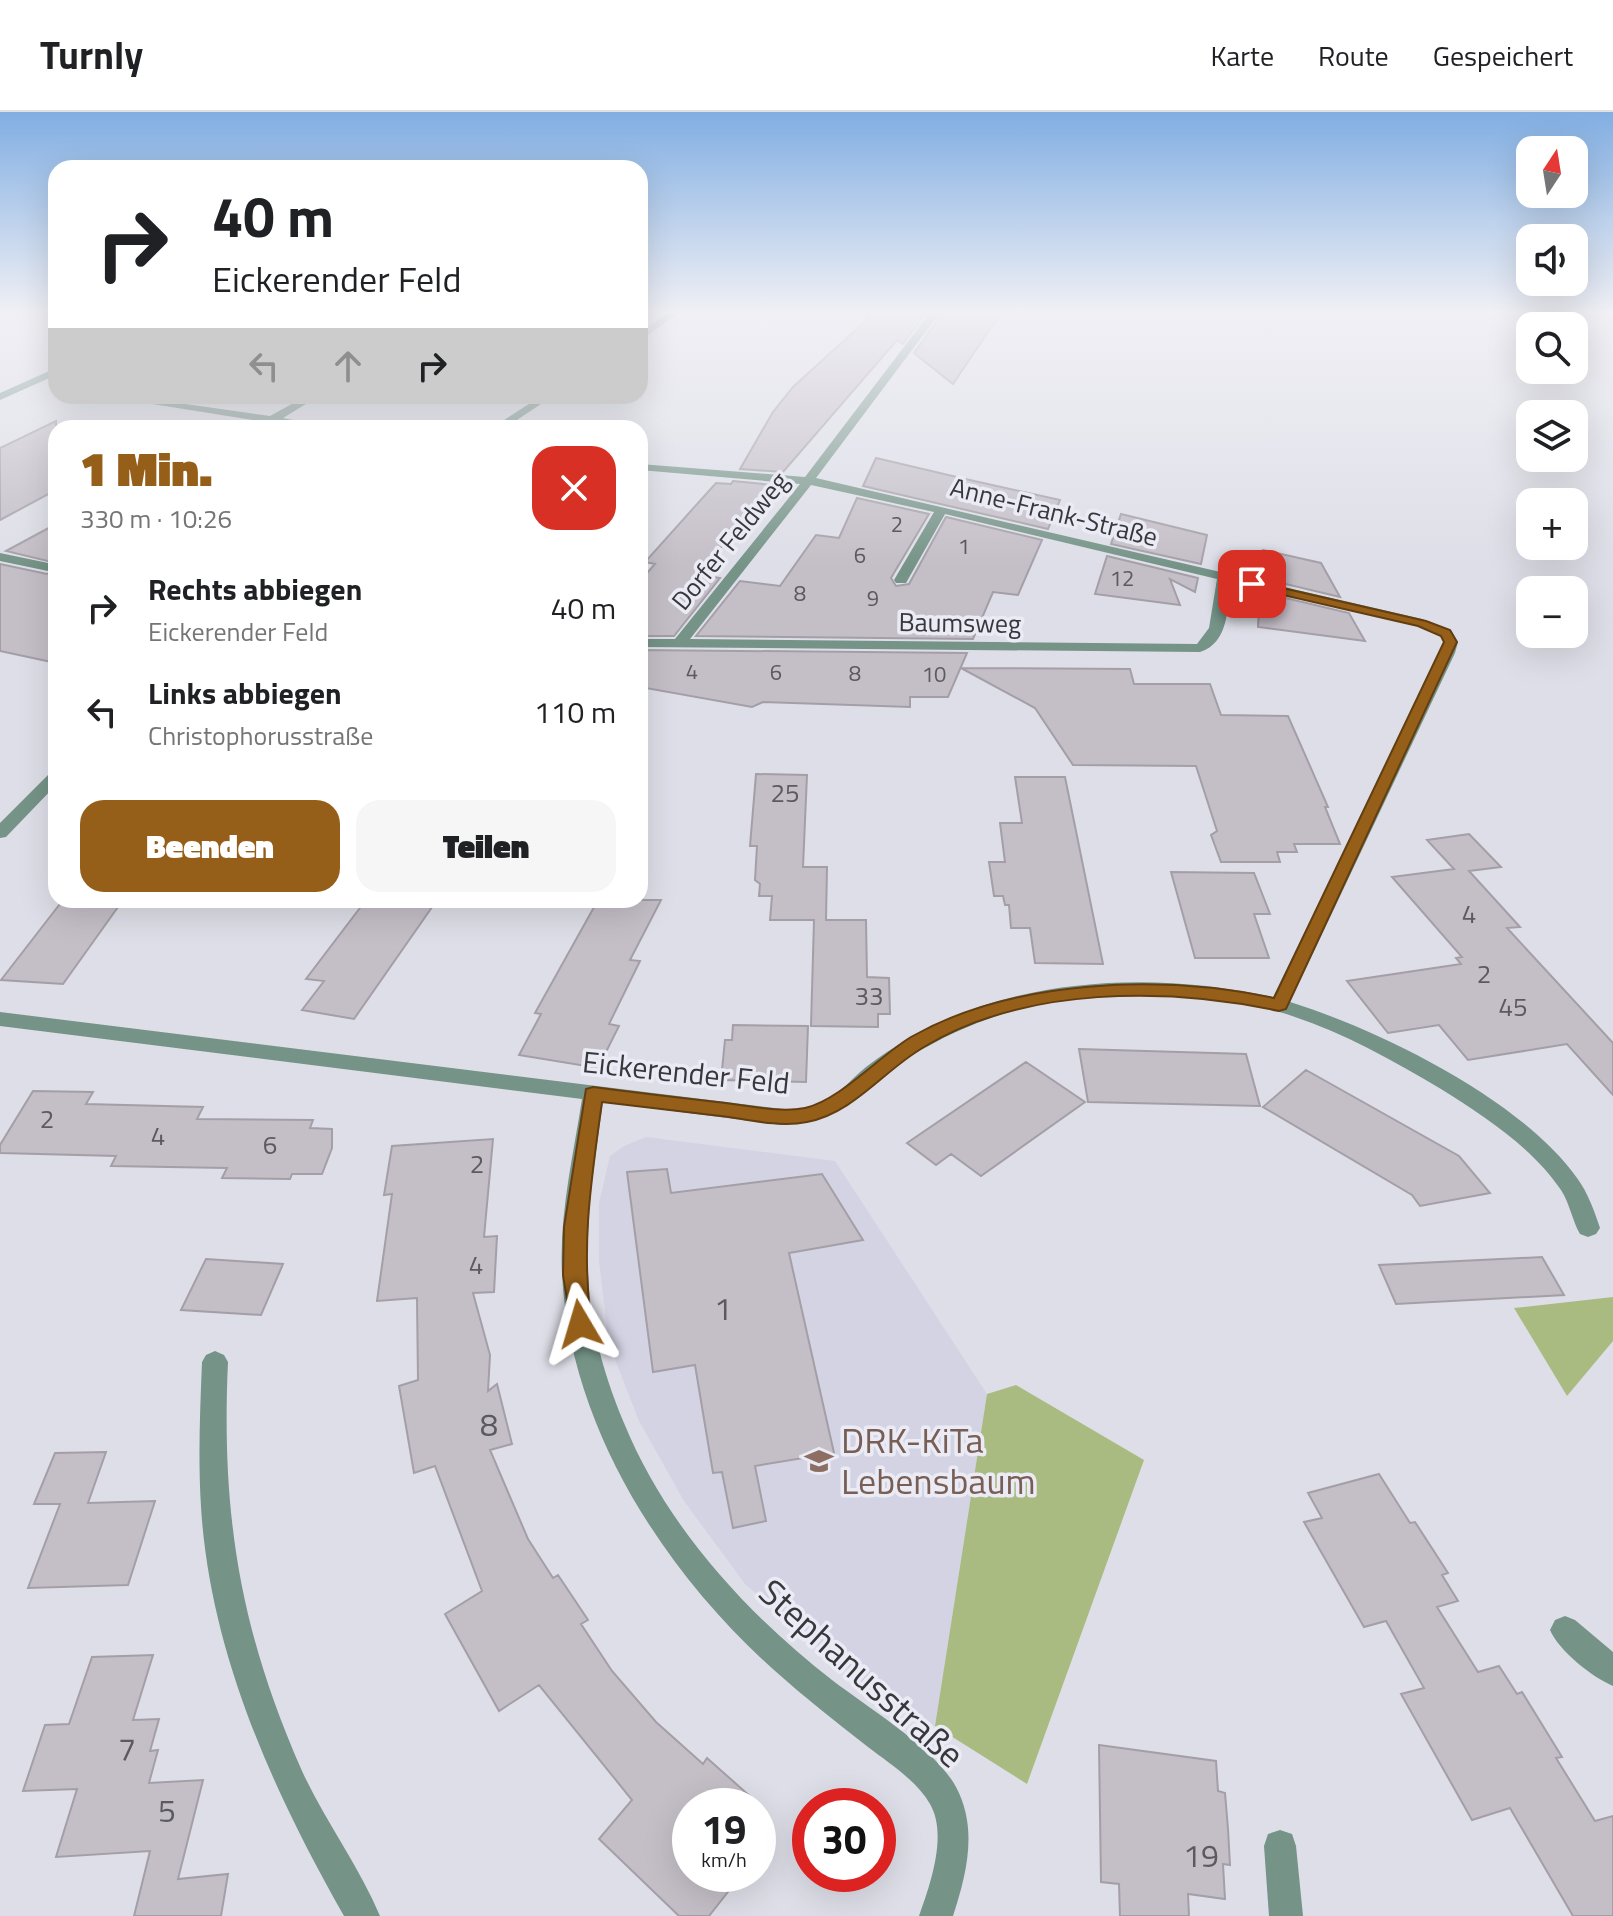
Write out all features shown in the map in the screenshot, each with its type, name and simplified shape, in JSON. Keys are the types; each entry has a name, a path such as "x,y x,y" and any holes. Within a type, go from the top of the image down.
{"street":[{"name":"Dorfer Feldweg","path":"679,644 871,398"},
{"path":"162,404 272,420 300,404"},
{"path":"510,420 535,404"},
{"name":"Anne-Frank-Straße","path":"648,468 809,480 1422,623 1439,629 1450,638 1448,653 1279,1005"},
{"path":"901,580 942,509"},
{"path":"0,557 48,567"},
{"name":"Baumsweg","path":"648,643 1200,648 1209,643 1215,633 1224,578"},
{"path":"0,833 48,784"},
{"name":"Eickerender Feld","path":"0,1019 770,1116 806,1115 839,1102 873,1072 917,1042 958,1023 1021,1003 1099,990 1140,989 1232,995 1279,1005 1383,1049 1493,1113 1527,1139 1561,1174 1577,1196 1588,1228"},
{"name":"Stephanusstraße","path":"593,1094 575,1227 574,1275 583,1338 602,1407 627,1459 664,1519 737,1614 768,1645 909,1759 930,1779 947,1803 952,1827 950,1862 936,1916"},
{"path":"215,1362 210,1445 214,1517 226,1596 250,1681 285,1765 325,1853 363,1916"},
{"path":"1565,1630 1613,1671"},
{"path":"1280,1846 1286,1916"}],"shaded area":[{"name":"DRK-KiTa Lebensbaum","path":"646,1137 835,1161 987,1394 935,1726 875,1695 745,1584 684,1501 639,1421 609,1344 599,1261 599,1203 610,1156"}],"green space":[{"path":"1613,1297 1613,1341 1567,1396 1514,1308"},
{"path":"1016,1385 1144,1460 1027,1784 935,1726 987,1394"}],"building":[{"path":"784,398 847,398 783,472 740,469"},
{"path":"48,425 48,494 0,520 0,448"},
{"path":"876,458 1060,500 1048,529 863,486"},
{"path":"733,481 773,485 698,575 720,578 674,636 648,636 648,572 655,564 648,563 648,559 716,483 731,484"},
{"path":"857,498 929,514 891,578 896,586 909,584 946,517 1042,540 1018,595 993,592 973,639 696,636 740,581 780,586 816,535 839,538"},
{"path":"1121,514 1207,535 1201,564 1111,544"},
{"path":"48,528 48,561 6,551"},
{"path":"1263,550 1321,563 1340,597 1261,578"},
{"path":"1107,556 1198,578 1195,592 1170,579 1180,605 1095,594"},
{"path":"0,564 48,574 48,661 0,651"},
{"path":"1260,592 1349,613 1365,641 1258,627"},
{"path":"648,650 967,653 948,697 910,697 910,707 763,702 752,707 648,688"},
{"path":"961,668 1130,669 1134,684 1210,684 1221,715 1288,716 1328,807 1325,807 1340,844 1294,844 1297,852 1277,852 1280,862 1221,862 1211,835 1217,831 1196,766 1073,765 1035,708"},
{"path":"756,774 807,775 803,867 827,867 826,920 866,920 867,977 889,978 890,1014 878,1014 878,1027 811,1026 814,920 770,920 772,896 759,896 760,884 755,880 757,846 750,846"},
{"path":"1015,777 1065,777 1103,964 1035,963 1030,928 1011,928 1009,905 1005,905 1003,896 994,896 989,862 1005,862 1000,823 1022,823"},
{"path":"1469,834 1501,867 1469,871 1520,927 1507,928 1613,1043 1613,1095 1567,1044 1468,1060 1439,1025 1388,1033 1347,981 1461,964 1456,958 1462,957 1392,877 1454,869 1427,840"},
{"path":"1171,872 1254,873 1270,914 1254,914 1269,958 1195,958"},
{"path":"648,900 661,900 630,960 640,961 609,1024 619,1026 598,1068 519,1055 541,1014 535,1013 594,908 648,908"},
{"path":"57,908 117,908 63,984 1,980"},
{"path":"360,908 431,908 354,1019 302,1010 324,981 306,979"},
{"path":"733,1025 808,1026 806,1082 721,1080 725,1040 732,1040"},
{"path":"1079,1049 1246,1054 1260,1106 1088,1102"},
{"path":"1026,1062 1085,1102 981,1176 951,1154 936,1165 907,1143"},
{"path":"1306,1070 1459,1156 1490,1193 1420,1206 1412,1195 1263,1107"},
{"path":"33,1091 93,1092 86,1104 203,1107 197,1119 313,1120 310,1128 332,1129 332,1148 322,1174 292,1174 290,1179 222,1178 227,1168 111,1166 116,1156 0,1153 0,1145"},
{"path":"493,1139 484,1237 497,1236 494,1292 473,1293 490,1355 488,1391 497,1384 512,1444 490,1450 528,1539 553,1578 558,1575 588,1620 581,1624 612,1671 656,1722 703,1764 707,1758 741,1788 672,1788 672,1892 728,1892 709,1916 679,1916 599,1839 632,1800 539,1685 499,1711 445,1614 482,1591 435,1466 414,1473 399,1386 418,1380 417,1298 377,1301 392,1194 384,1195 392,1146"},
{"path":"667,1169 671,1193 822,1174 863,1240 789,1253 834,1453 755,1466 766,1521 733,1528 722,1472 713,1473 695,1365 653,1372 627,1172"},
{"path":"1542,1257 1564,1295 1396,1304 1379,1265"},
{"path":"206,1259 283,1264 261,1315 181,1310"},
{"path":"106,1452 88,1503 155,1501 128,1585 28,1588 60,1504 34,1504 55,1453"},
{"path":"1379,1474 1410,1523 1415,1522 1448,1573 1442,1575 1458,1601 1437,1607 1478,1672 1499,1666 1517,1694 1522,1692 1562,1757 1556,1758 1595,1821 1613,1816 1613,1916 1573,1916 1510,1808 1472,1820 1401,1694 1424,1688 1386,1621 1364,1627 1304,1522 1322,1518 1308,1493"},
{"path":"153,1655 133,1720 159,1719 150,1751 158,1750 149,1783 203,1780 178,1879 228,1874 221,1916 134,1916 150,1851 56,1857 77,1789 23,1791 45,1725 69,1724 92,1657"},
{"path":"1099,1745 1216,1761 1218,1791 1225,1793 1228,1829 1230,1865 1223,1864 1225,1899 1188,1894 1189,1916 1120,1916 1119,1884 1101,1882"}],"place":[{"name":"DRK-KiTa Lebensbaum","path":"819,1461"}],"route":[{"path":"580,1324 574,1275 575,1227 593,1094 770,1116 806,1115 839,1102 873,1072 917,1042 949,1026 1021,1003 1099,990 1140,989 1232,995 1279,1005 1451,642 1446,633 1422,623 1252,584"}]}
